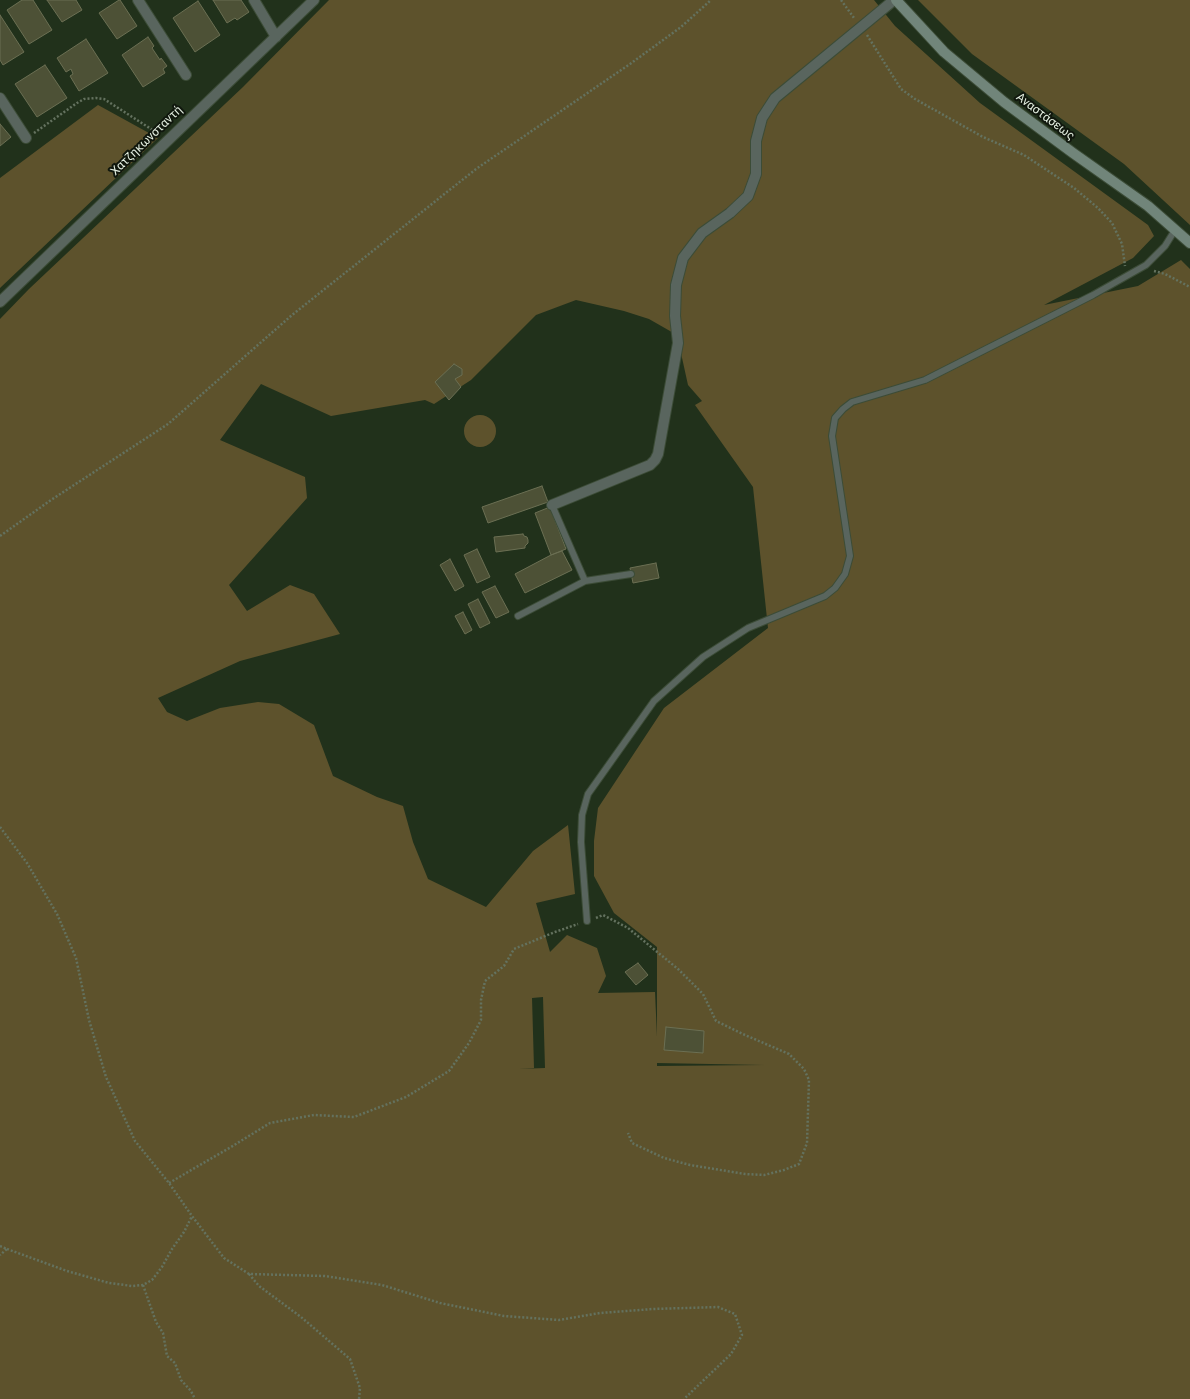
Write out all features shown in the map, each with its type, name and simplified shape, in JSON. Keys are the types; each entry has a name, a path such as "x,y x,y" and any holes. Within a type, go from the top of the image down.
{"street":[{"path":"138,0 186,75"},
{"path":"254,0 276,37"},
{"name":"Χατζηκωνσταντή","path":"0,302 314,0"},
{"path":"552,505 650,465 655,460 658,454 678,343 675,316 676,285 682,258 702,233 730,213 748,196 756,174 756,141 762,118 775,98 895,0"},
{"name":"Αναστάσεως","path":"895,0 944,52 1004,102 1148,206 1190,243"},
{"path":"0,98 26,138"}],"lane":[{"path":"587,922 581,842 582,815 588,794 654,701 703,658 748,628 825,596 835,588 845,574 850,556 832,436 836,418 843,409 852,402 925,380 1126,277 1146,265 1165,246 1175,230"},
{"path":"552,505 585,581"},
{"path":"518,616 585,581 631,574"}],"path":[{"path":"0,536 51,500 168,424 292,315 476,169 630,64 681,27 711,0"},
{"path":"841,0 861,27 901,88 915,99 982,137 1024,155 1074,188 1098,208 1112,223 1122,244 1125,257 1126,277"},
{"path":"26,138 77,103 96,98 104,99 168,140"},
{"path":"1142,268 1165,274 1190,287"},
{"path":"0,827 27,863 57,914 76,958 89,1020 106,1077 135,1141 169,1183 224,1258 249,1274 259,1286 301,1317 350,1359 360,1388 359,1399"},
{"path":"169,1183 270,1123 314,1114 354,1117 406,1096 449,1071 469,1043 481,1020 480,1000 486,981 504,966 514,949 555,932 587,922 603,915 628,928 678,969 703,994 716,1021 789,1054 804,1069 809,1080 807,1143 799,1164 784,1170 764,1175 745,1174 690,1165 664,1158 632,1143 628,1133"},
{"path":"0,1246 67,1271 109,1283 132,1286 144,1285 152,1280 162,1267 184,1232 192,1216"},
{"path":"0,1255 7,1249"},
{"path":"249,1274 325,1276 382,1285 440,1303 512,1317 558,1320 600,1313 653,1309 718,1307 735,1314 742,1335 735,1348 731,1354 684,1399"},
{"path":"144,1285 156,1322 163,1333 167,1356 174,1363 181,1380 191,1391 195,1399"}],"shaded area":[{"path":"329,0 874,0 895,26 980,103 1148,225 1154,236 1133,258 1044,305 1138,286 1181,260 1190,269 1190,1399 0,1399 0,319 29,289 243,87","holes":["576,300 624,311 649,319 677,335 688,385 702,401 695,405 753,487 768,628 664,708 598,808 594,841 594,876 614,913 657,947 657,1037 655,992 598,993 606,976 597,948 567,935 550,952 536,903 575,894 568,825 533,851 486,907 428,879 413,842 403,806 377,797 333,776 314,725 279,704 258,702 220,708 187,721 167,712 158,698 240,661 340,634 314,594 290,585 247,611 229,585 307,498 305,477 220,440 261,384 331,416 425,400 434,404 471,380 536,315","543,997 545,1068 519,1069 534,1068 532,998","657,1063 764,1065 657,1066"]},
{"path":"918,0 1190,0 1190,225 1124,164 972,54"},
{"path":"98,105 158,138 0,288 0,178"},
{"path":"480,415 491,420 496,431 491,442 480,447 469,442 464,431 469,420"}],"building":[{"path":"22,0 33,0 52,30 29,44 7,10"},
{"path":"47,0 76,0 82,10 62,22"},
{"path":"119,0 137,26 117,39 99,13"},
{"path":"213,0 241,0 249,12 237,20 235,18 227,23"},
{"path":"198,1 220,35 195,52 173,18"},
{"path":"0,15 24,52 3,65 0,60"},
{"path":"148,37 154,46 152,48 160,60 161,58 167,66 163,69 165,73 143,87 122,55"},
{"path":"86,39 108,73 79,91 70,76 73,74 71,69 66,72 57,58"},
{"path":"45,65 67,98 37,117 15,84"},
{"path":"0,124 11,137 0,146"},
{"path":"454,364 462,369 462,375 455,379 461,387 449,400 435,382"},
{"path":"542,486 548,502 488,523 482,507"},
{"path":"550,507 566,549 551,555 535,513"},
{"path":"523,534 528,540 525,548 496,552 494,537"},
{"path":"477,549 490,577 477,583 464,555"},
{"path":"562,551 572,570 525,593 515,574 551,555"},
{"path":"450,559 464,586 455,591 440,565"},
{"path":"656,563 659,578 633,583 630,568"},
{"path":"495,586 509,612 496,618 482,592"},
{"path":"478,599 490,623 480,628 468,604"},
{"path":"463,612 472,630 465,634 455,616"},
{"path":"638,963 648,975 636,985 625,972"},
{"path":"666,1027 704,1031 703,1053 664,1050"}]}
